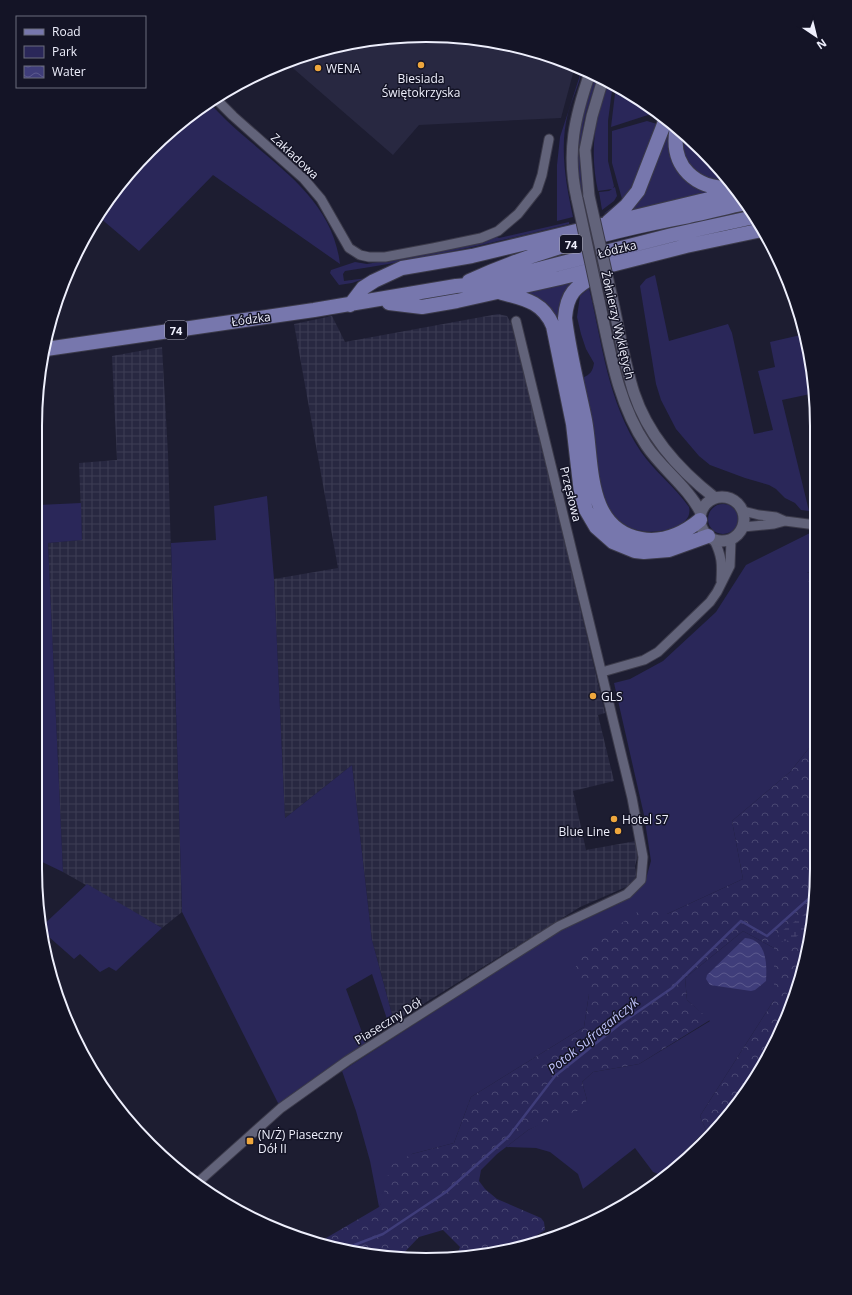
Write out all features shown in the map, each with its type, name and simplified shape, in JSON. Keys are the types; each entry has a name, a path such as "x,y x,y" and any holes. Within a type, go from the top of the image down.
{"main road":[{"path":"607,224 638,192 664,124"},
{"path":"676,135 675,142 678,158 681,165 694,179 702,184 718,188 728,188"},
{"path":"350,304 363,288 374,280 402,268 472,256 732,193"},
{"name":"Łódzka","path":"456,286 498,268 556,248 647,224 740,205"},
{"name":"Łódzka","path":"50,348 350,304 456,286 480,284 749,218"},
{"path":"369,301 422,307 497,292 698,243 757,231"},
{"path":"568,367 565,318 567,303 572,293 582,282 614,264"},
{"path":"497,292 534,302 544,310 550,318 568,367 574,393 587,432 592,484 599,506 609,522 618,530 631,536 653,540 666,538 688,530 700,517"},
{"path":"574,393 574,424 581,493 586,510 596,527 613,542 644,552 669,550 711,538"}],"street":[{"name":"Żołnierzy Wyklętych","path":"588,78 577,114 573,141 573,175 599,301 619,387 632,422 653,455 692,497 700,517"},
{"name":"Żołnierzy Wyklętych","path":"601,85 592,116 585,150 586,167 589,196 630,381 645,418 659,441 672,458 702,488 715,498"},
{"name":"Zakładowa","path":"220,102 233,116 304,179 321,199 350,248 360,255 369,257 385,257 468,241 496,233 518,214 537,190 542,175 549,139"},
{"name":"Przęsłowa","path":"516,321 631,793 643,857 641,880 627,894 609,904"},
{"path":"711,538 726,542 740,533 745,522 743,511 740,505 734,500 722,497 715,498 708,502 704,507 700,517 701,526 720,552 722,567 721,584"},
{"path":"743,511 785,521 810,524"},
{"path":"743,527 774,524 785,521"},
{"path":"602,672 638,662 658,652 710,602 730,566 731,540"},
{"name":"Piaseczny Dół","path":"201,1180 281,1108 347,1061 559,926 609,904"}],"shaded area":[{"path":"426,42 476,45 501,49 549,62 574,71 561,118 419,125 393,155 291,66 351,49 376,45"},
{"path":"498,314 507,316 514,328 605,713 598,715 614,781 573,791 586,850 636,841 639,851 635,866 636,875 634,882 626,887 580,907 394,1022 372,940 352,765 285,818 274,579 338,568 294,324 332,316 345,342"},
{"path":"162,347 168,454 182,912 162,928 63,872 48,543 82,540 79,463 117,460 112,356"}],"green space":[{"path":"580,74 580,80 568,113 564,139 564,165 573,217 557,221 557,165 560,137"},
{"path":"593,81 596,82 583,125 581,173 587,209 585,210 580,186 577,152 582,112"},
{"path":"607,88 612,90 608,121 608,161 614,186 613,188 615,187 617,196 614,201 602,210 599,192 609,191 612,189 598,191 594,164 597,122"},
{"path":"615,92 650,114 611,127"},
{"path":"213,107 227,121 288,174 307,193 322,214 334,237 340,264 213,175 139,251 102,220 121,192 154,154 192,121"},
{"path":"647,121 657,124 632,191 611,210 603,214 622,199 612,163 612,131"},
{"path":"668,127 670,130 671,144 711,192 629,213"},
{"path":"682,140 697,153 698,157 701,157 721,180 708,179 699,175 692,169 683,153"},
{"path":"569,222 569,224 458,250 402,262 345,271 343,274 344,281 367,278 352,283 339,285 330,273 331,270 355,262 367,264 466,246 497,237 499,238"},
{"path":"655,275 669,341 728,324 732,333 754,434 773,430 758,371 775,367 770,342 799,335 807,376 808,394 782,400 809,511 801,510 795,503 785,498 776,489 769,485 710,465 699,456 676,429 661,400 656,384 640,286 646,279"},
{"path":"576,280 577,282 566,295 562,305 561,323 581,424 589,488 596,509 608,527 625,539 633,542 651,544 668,542 680,539 694,530 697,535 663,547 641,547 628,544 616,538 604,528 595,515 589,502 585,487 577,419 558,327 550,311 543,303 522,293"},
{"path":"589,288 613,393 620,413 641,452 689,507 689,514 686,520 681,525 674,528 649,532 630,528 612,514 604,499 597,471 582,378 591,372 594,363 586,349 577,317 580,296"},
{"path":"267,496 274,579 285,818 352,765 372,940 394,1022 389,1025 372,974 346,989 366,1043 279,1105 182,912 171,543 216,540 214,506"},
{"path":"81,503 82,540 48,543 63,872 42,862 42,505"},
{"path":"723,504 734,508 738,519 734,530 723,534 712,530 708,519 712,508"},
{"path":"810,533 810,573 807,572 810,587 810,747 790,772 732,821 743,879 667,914 589,994 584,1027 471,1097 454,1143 412,1154 379,1207 370,1161 356,1111 342,1071 561,930 610,908 628,898 645,882 651,861 644,815 614,683 630,679 663,661 716,612 746,565"},
{"path":"806,572 810,573 810,589"},
{"path":"810,747 810,869 807,919 803,944 790,992 781,1016 759,1061 731,1103 707,1131 700,1116 774,1000 774,948 743,931 685,978 687,1000 710,1020 639,1064 593,1072 582,1082 587,1100 580,1110 528,1130 497,1154 481,1170 479,1181 485,1189 497,1199 541,1218 544,1222 545,1230 534,1238 501,1246 458,1251 460,1247 443,1230 419,1237 405,1252 351,1246 324,1239 379,1207 382,1201 390,1166 412,1154 454,1143 471,1097 584,1027 589,994 571,974 585,953 596,941 646,906 667,914 743,879 732,821 790,772"},
{"path":"87,884 162,928 116,971 109,967 100,972 80,954 74,959 48,936 46,923"},
{"path":"808,912 805,930 792,940 779,942 778,934"},
{"path":"743,931 774,948 774,1000 700,1116 706,1130 673,1163 659,1174 653,1172 635,1148 583,1189 578,1174 550,1152 536,1148 506,1147 528,1130 587,1100 582,1082 593,1072 639,1064 710,1021 687,1000 685,978"}],"water":[{"path":"745,938 752,939 762,948 766,961 766,981 755,990 751,991 710,985 706,979 707,975"}],"waterway":[{"name":"Potok Sufragańczyk","path":"351,1246 383,1234 446,1192 509,1136 555,1076 620,1024 672,988 741,921 767,936 809,899"}],"place":[{"name":"Biesiada Świętokrzyska","path":"421,65"},
{"name":"WENA","path":"318,68"},
{"name":"GLS","path":"593,696"},
{"name":"Hotel S7","path":"614,819"},
{"name":"Blue Line","path":"618,831"},
{"name":"(N/Ż) Piaseczny Dół II","path":"250,1141"}]}
